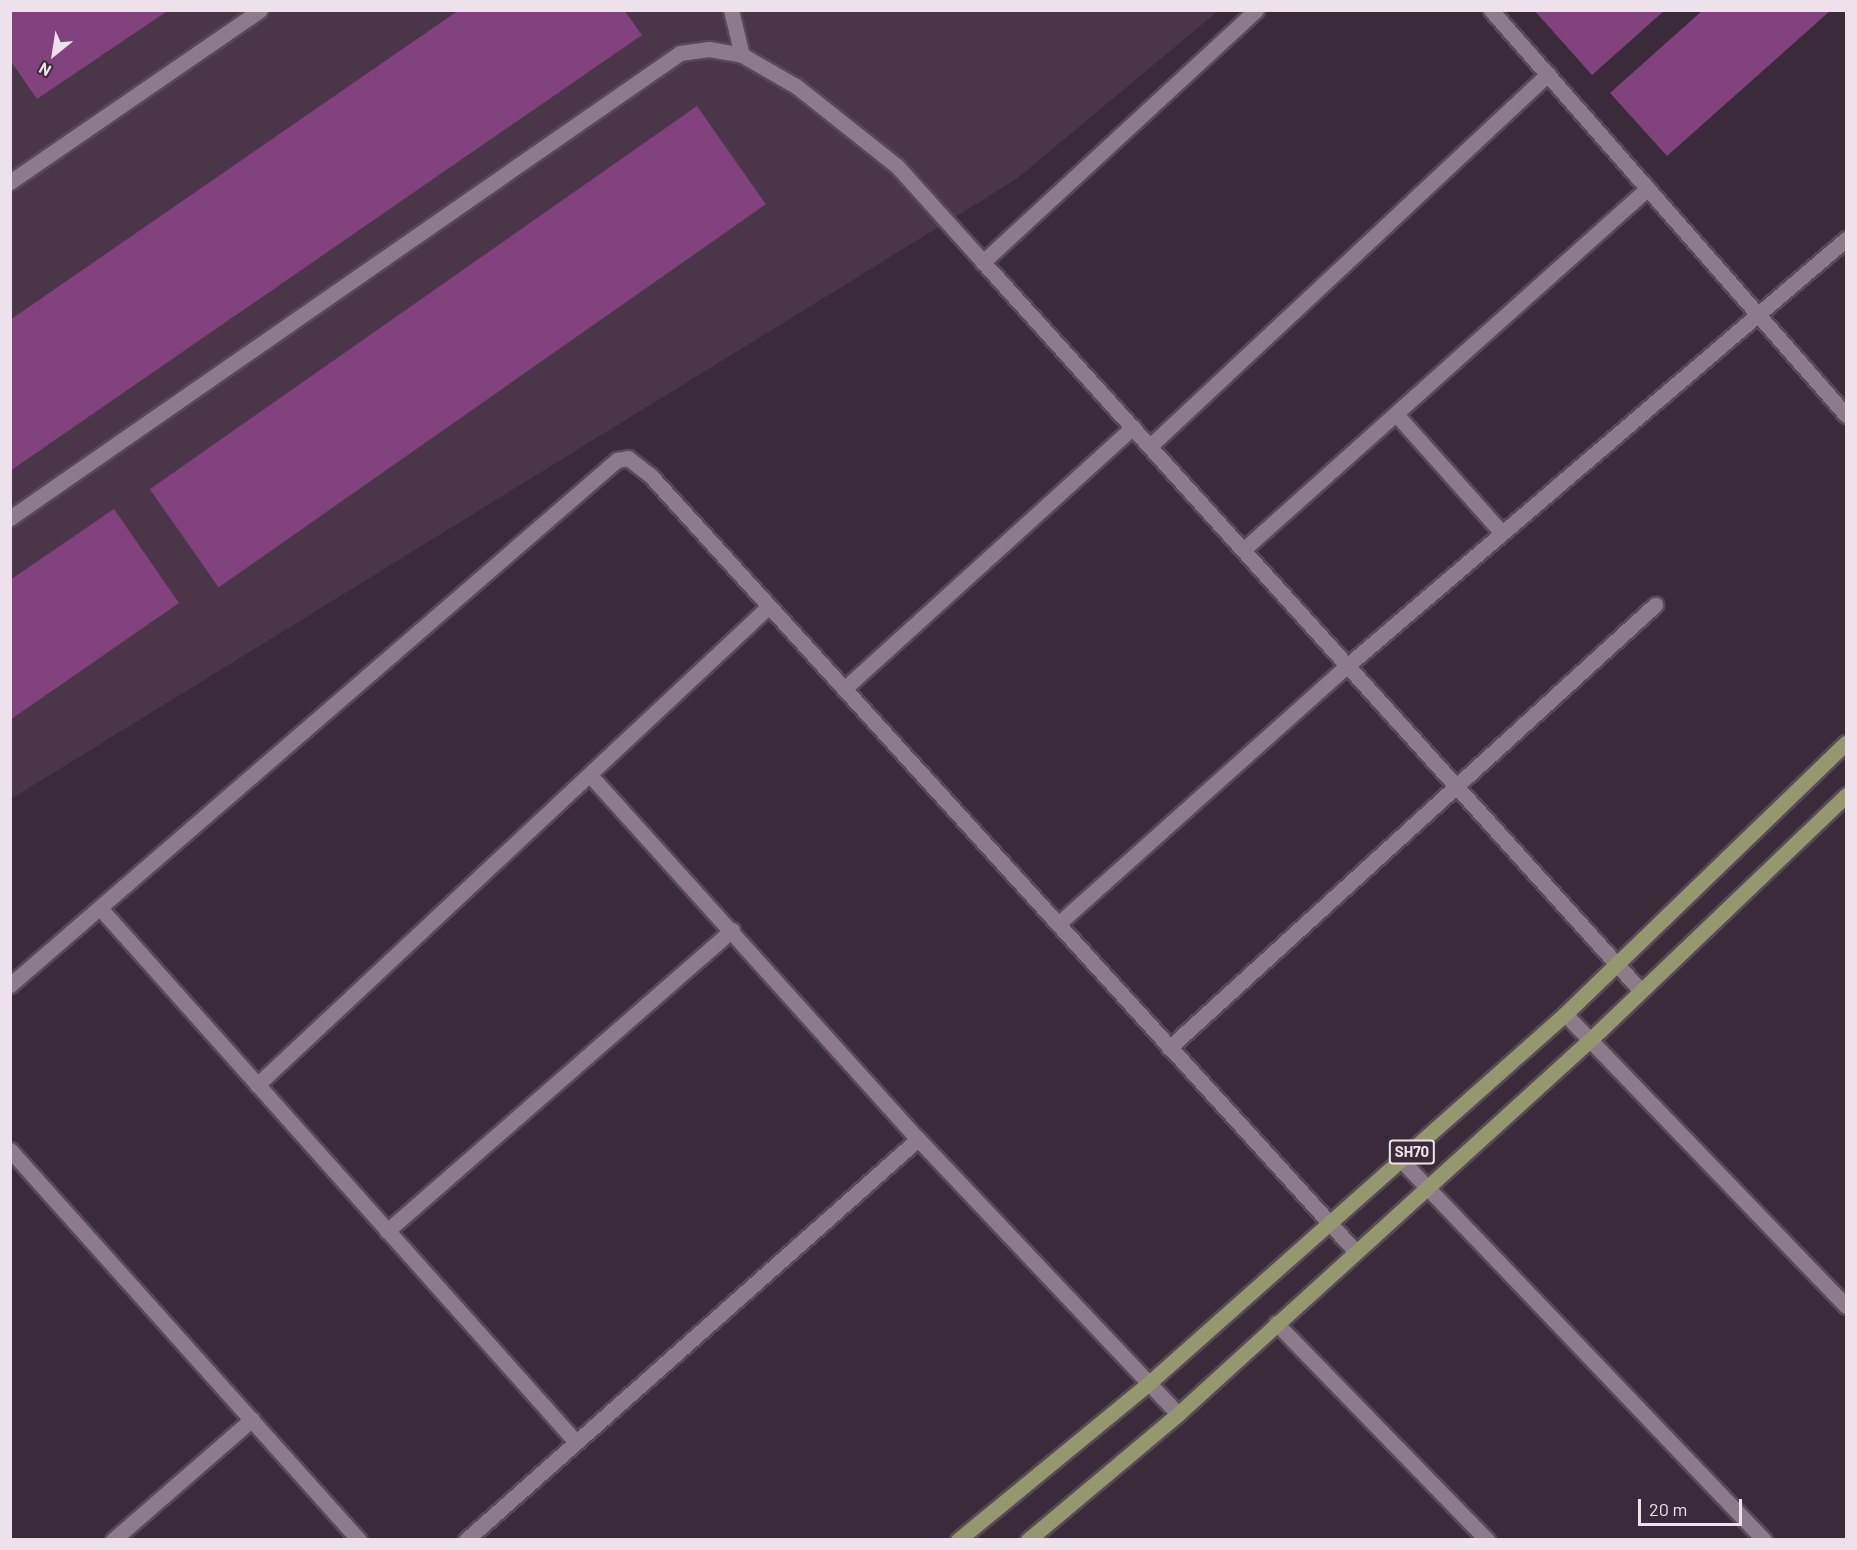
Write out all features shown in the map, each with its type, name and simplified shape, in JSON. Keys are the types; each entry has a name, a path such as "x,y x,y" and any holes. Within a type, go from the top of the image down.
{"main road":[{"name":"SH70","path":"958,1539 1149,1383 1402,1161 1619,965 1846,743"},
{"name":"SH70","path":"1028,1539 1178,1414 1591,1039 1846,795"}],"street":[{"path":"10,182 260,10"},
{"path":"731,10 742,55"},
{"path":"983,262 1256,10"},
{"path":"1491,10 1846,415"},
{"path":"10,518 680,53 709,49 742,55 796,86 897,166 1641,992"},
{"path":"1150,446 1548,74"},
{"path":"1244,550 1648,188"},
{"path":"1058,924 1348,665 1846,238"},
{"path":"1396,414 1502,533"},
{"path":"844,689 1132,427"},
{"path":"10,985 618,460 628,458 650,474 1356,1252"},
{"path":"1169,1048 1655,605"},
{"path":"257,1085 769,606"},
{"path":"590,775 918,1139 1178,1414"},
{"path":"100,908 576,1442"},
{"path":"387,1231 732,930"},
{"path":"1565,1014 1846,1306"},
{"path":"466,1539 918,1139"},
{"path":"10,1150 359,1539"},
{"path":"1402,1161 1425,1189 1764,1539"},
{"path":"1276,1323 1486,1539"},
{"path":"113,1539 252,1419"}],"shaded area":[{"path":"11,11 1218,11 1015,180 11,799"}],"building":[{"path":"10,10 169,10 37,99 10,60"},
{"path":"459,10 624,10 642,35 10,471 10,320"},
{"path":"1534,10 1665,10 1592,75"},
{"path":"1703,10 1831,10 1667,156 1610,93"},
{"path":"697,106 766,204 219,587 150,489"},
{"path":"114,509 179,603 10,720 10,580"}]}
